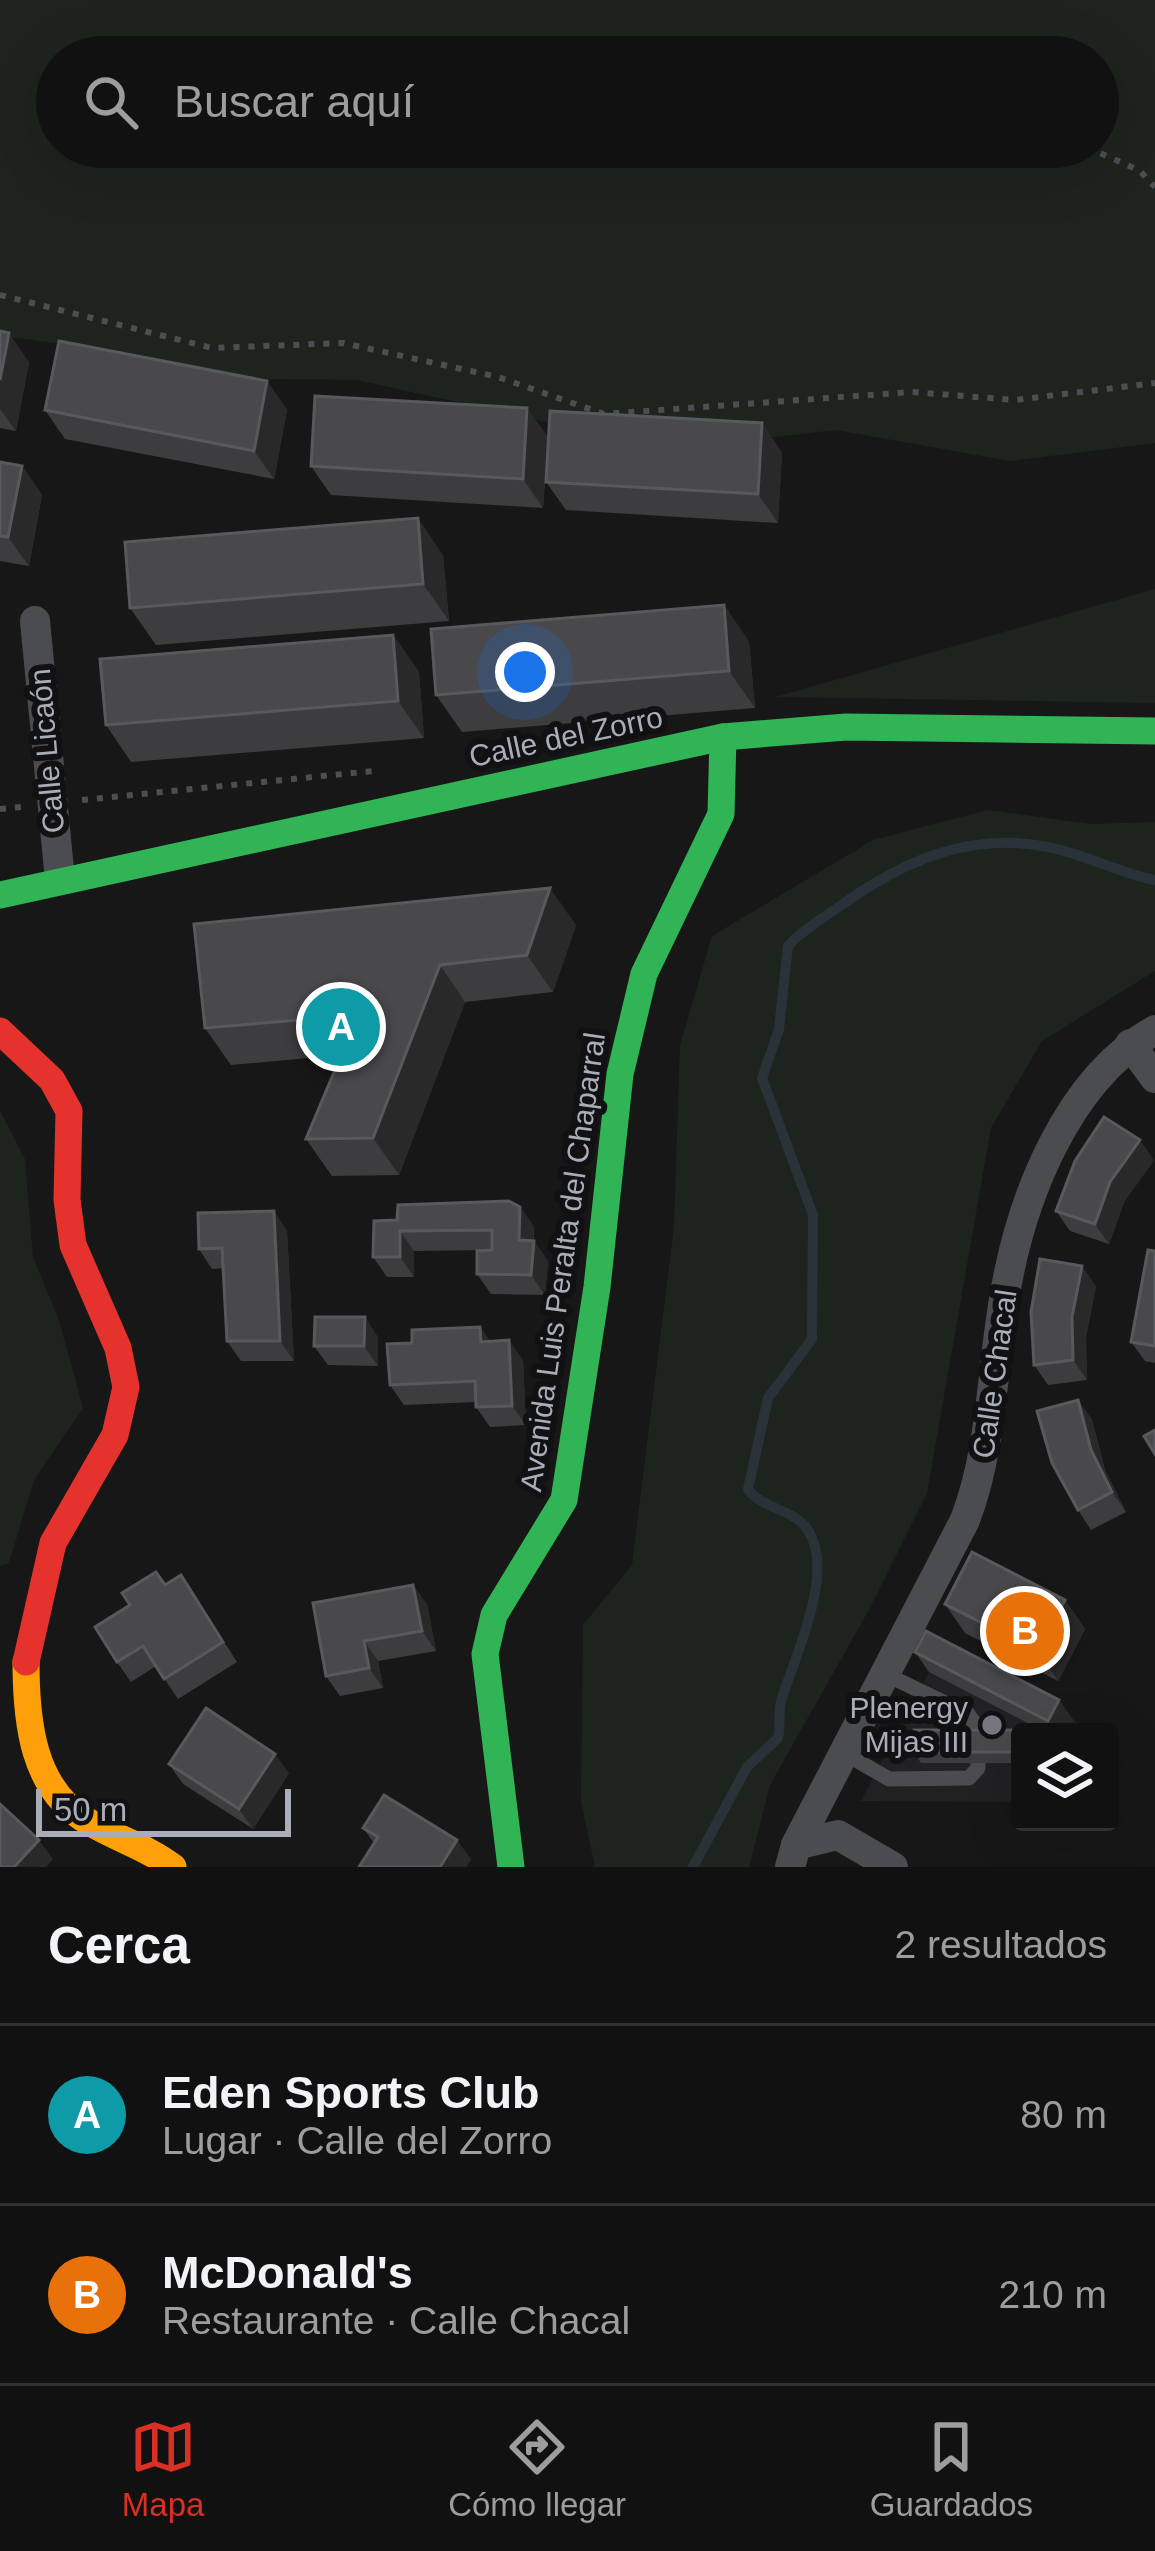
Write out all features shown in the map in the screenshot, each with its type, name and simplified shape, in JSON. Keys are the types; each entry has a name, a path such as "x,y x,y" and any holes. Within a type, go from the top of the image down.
{"street":[{"name":"Calle Licaón","path":"35,621 60,880"},
{"name":"Calle del Zorro","path":"0,895 723,736 846,727 1155,731"},
{"name":"Avenida Luis Peralta del Chaparral","path":"511,1867 484,1654 494,1615 556,1522 564,1500 598,1287 620,1074 644,974 721,814 723,736"},
{"path":"0,1031 41,1065 66,1102 74,1132 68,1185 76,1260 127,1370 124,1412 67,1510 44,1563 26,1636 30,1736 39,1770 63,1803 97,1830 173,1867"},
{"path":"1143,1037 1155,1078"},
{"name":"Calle Chacal","path":"793,1856 965,1520 981,1478 1012,1254 1038,1184 1091,1082 1143,1037"},
{"path":"839,1762 827,1799 838,1834 892,1867"},
{"path":"793,1856 838,1834"}],"lane":[{"path":"839,1762 889,1779 969,1778 977,1768 977,1727 968,1714 885,1674"}],"path":[{"path":"1119,161 1140,171 1155,187"},
{"path":"1140,171 1155,170"},
{"path":"0,296 212,348 343,343 498,377 604,414 912,392 1016,400 1155,383"},
{"path":"0,809 376,771"}],"shaded area":[{"path":"0,0 1155,0 1155,443 1010,461 836,430 775,437 574,428 357,380 194,378 87,347 0,336"},
{"path":"1155,589 1155,703 775,697"},
{"path":"988,810 1090,824 1155,822 1155,971 1042,1041 991,1128 927,1493 870,1608 770,1785 749,1867 595,1867 581,1801 583,1625 632,1565 674,1226 680,1045 712,936 873,840"},
{"path":"0,1111 25,1159 33,1257 59,1320 83,1408 34,1480 9,1563 0,1566"},
{"name":"Plenergy Mijas III","path":"940,1651 1079,1723 1011,1723 1011,1802 861,1801"}],"building":[{"path":"0,331 9,333 0,380"},
{"path":"59,341 267,381 254,451 45,410"},
{"path":"315,396 527,408 523,479 311,466"},
{"path":"550,411 762,423 758,494 546,482"},
{"path":"0,462 22,466 8,537 0,536"},
{"path":"418,518 423,584 130,608 125,542"},
{"path":"724,605 729,671 436,695 431,629"},
{"path":"393,635 398,701 106,725 100,659"},
{"path":"550,888 527,955 440,965 373,1138 306,1139 358,1015 205,1028 194,924"},
{"path":"1104,1117 1140,1140 1110,1182 1095,1224 1056,1211 1075,1161"},
{"path":"509,1201 520,1207 519,1240 534,1241 531,1275 477,1274 477,1251 492,1250 492,1230 400,1231 400,1257 373,1257 374,1221 397,1220 398,1205"},
{"path":"274,1211 280,1341 227,1341 222,1248 199,1249 198,1213"},
{"path":"1148,1250 1155,1251 1155,1346 1131,1342"},
{"path":"1040,1259 1082,1266 1072,1317 1073,1360 1034,1365 1031,1312"},
{"path":"315,1317 365,1317 364,1346 314,1346"},
{"path":"480,1327 481,1342 509,1340 512,1406 476,1407 475,1381 390,1385 387,1344 412,1343 412,1330"},
{"path":"1078,1400 1091,1450 1112,1492 1078,1510 1052,1463 1037,1411"},
{"path":"1155,1430 1155,1454 1144,1436"},
{"path":"972,1552 1065,1600 1038,1652 945,1604"},
{"path":"156,1572 165,1585 181,1575 223,1642 164,1679 143,1646 117,1662 95,1627 130,1605 122,1593"},
{"path":"413,1585 422,1631 364,1641 369,1668 326,1676 313,1603"},
{"path":"926,1631 1059,1700 1048,1721 915,1652"},
{"path":"206,1708 275,1754 239,1809 169,1764"},
{"path":"914,1730 1011,1730 1011,1752 914,1752"},
{"path":"384,1795 457,1840 440,1867 359,1867 378,1837 363,1828"},
{"path":"0,1804 39,1840 14,1867 0,1867"}],"waterway":[{"path":"693,1867 747,1767 778,1738 781,1701 815,1592 815,1548 808,1530 748,1489 768,1398 812,1339 813,1215 762,1078 779,1029 788,946 888,876 965,847 991,843 1048,847 1155,880"}],"traffic: fast":[{"path":"0,895 723,737 846,727 1155,731"},
{"path":"511,1867 485,1654 494,1615 564,1500 597,1287 620,1074 644,974 721,814 723,737"}],"traffic: slow":[{"path":"26,1662 31,1730 55,1792 89,1822 173,1867"}],"traffic: jam":[{"path":"0,1031 52,1080 69,1111 67,1200 73,1245 118,1348 126,1387 115,1435 53,1543 26,1662"}],"place":[{"name":"Eden Sports Club","path":"341,1027"},
{"name":"McDonald's","path":"1025,1631"},
{"name":"Plenergy Mijas III","path":"992,1725"}]}
